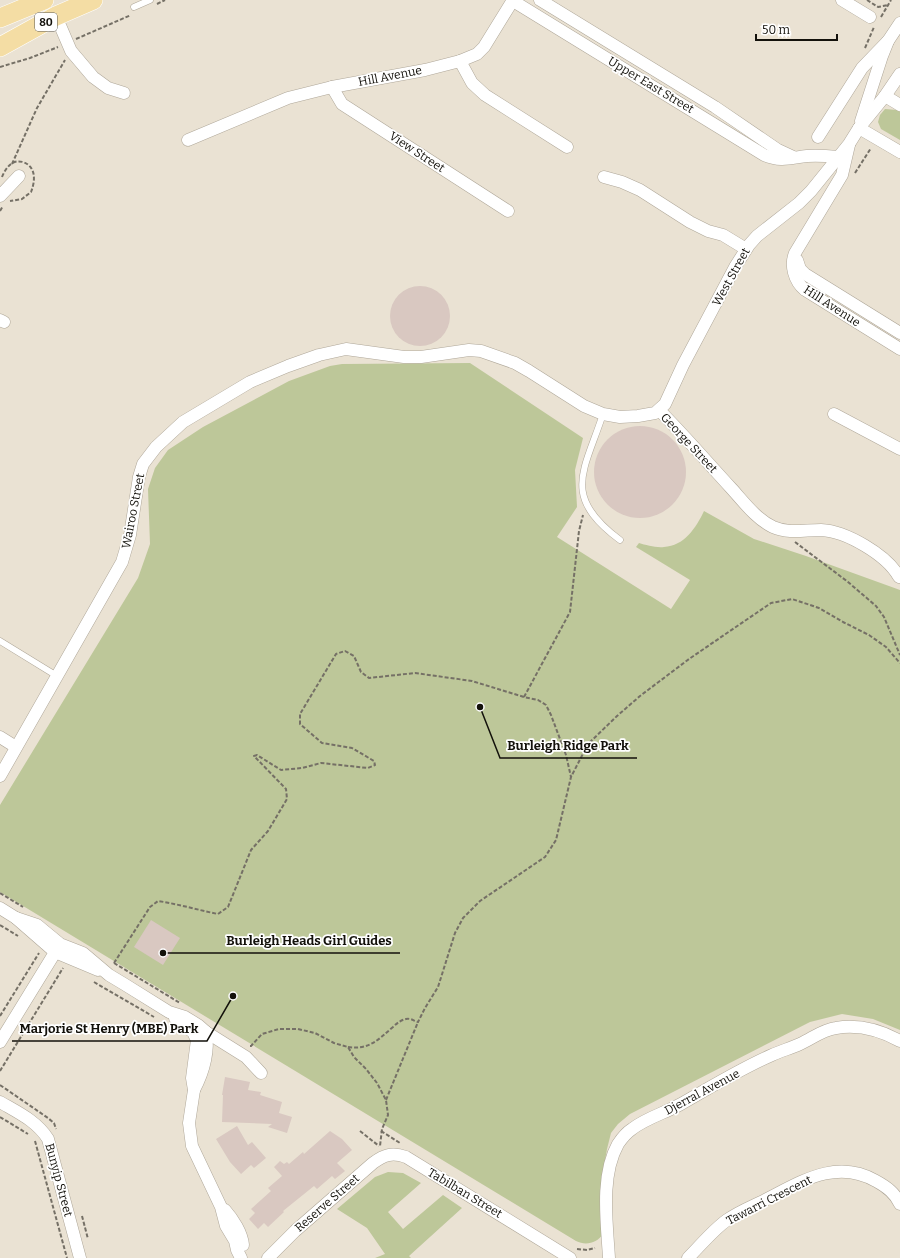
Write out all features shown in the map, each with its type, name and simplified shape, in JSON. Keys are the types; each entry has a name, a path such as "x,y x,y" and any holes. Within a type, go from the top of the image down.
{"main road":[{"name":"80","path":"0,18 44,0"},
{"name":"80","path":"0,47 56,16 93,0"}],"street":[{"name":"Upper East Street","path":"513,0 764,155 778,160 785,160 793,157 821,155 838,157"},
{"name":"Hill Avenue","path":"188,140 288,98 332,87 425,70 474,56 482,50 513,0"},
{"name":"Upper East Street","path":"540,0 715,107 778,150 793,157"},
{"path":"842,0 870,17"},
{"path":"56,16 68,46 93,77 108,88 124,93"},
{"name":"West Street","path":"859,128 877,69 888,41 900,23"},
{"path":"818,137 862,68 888,41"},
{"path":"460,61 472,82 485,95 567,147"},
{"path":"877,69 878,79 900,105"},
{"name":"West Street","path":"659,410 669,397 683,364 746,249 757,236 806,197 849,144 859,128 900,74"},
{"name":"View Street","path":"332,87 342,104 508,211"},
{"path":"868,98 888,91"},
{"path":"859,128 900,152"},
{"name":"Hill Avenue","path":"849,144 842,175 799,245 792,263 795,275 802,287 900,349"},
{"path":"0,196 19,176"},
{"path":"604,177 622,182 640,190 690,222 708,231 723,235 746,249"},
{"name":"Hill Avenue","path":"799,245 797,259 798,267 803,272 900,333"},
{"name":"Wairoo Street","path":"0,776 122,562 130,535 139,477 143,464 156,447 183,422 250,382 288,366 332,352 346,349 363,350"},
{"name":"George Street","path":"363,350 394,357 421,357 469,350 481,351 529,371 584,406 603,414 620,417 638,416 650,414 659,410 763,520 787,532 829,531 846,536 883,558 894,568 899,577"},
{"path":"834,414 900,449"},
{"path":"0,737 16,747"},
{"path":"0,908 58,948 109,975 169,1012 185,1017 198,1025 201,1034 207,1043 203,1067 199,1081 194,1090 189,1124 192,1146 221,1207 226,1226 235,1241 241,1258"},
{"path":"0,1042 58,948"},
{"name":"Djerral Avenue","path":"609,1258 606,1202 608,1175 612,1156 624,1136 632,1128 670,1110 702,1091 772,1055 799,1044 823,1031 842,1027 865,1027 889,1035 900,1041"},
{"path":"201,1034 246,1057 261,1073"},
{"name":"Bunyip Street","path":"0,1102 36,1124 43,1130 48,1138 80,1258"},
{"name":"Reserve Street","path":"268,1258 295,1231 372,1162 381,1157 385,1150"},
{"name":"Tabilban Street","path":"385,1150 406,1157 570,1258"},
{"name":"Tawarri Crescent","path":"688,1258 728,1219 817,1175 843,1171 866,1176 888,1188 900,1204"},
{"path":"221,1207 230,1217 241,1236 248,1258"}],"lane":[{"path":"136,10 151,3"},
{"path":"603,414 588,453 581,487 585,504 593,517 605,529 620,540"},
{"path":"0,641 58,676"}],"path":[{"path":"151,3 165,0"},
{"path":"867,0 878,7 888,6"},
{"path":"862,54 870,33 891,0"},
{"path":"0,66 68,46 136,10"},
{"path":"12,164 37,108 68,46"},
{"path":"852,177 870,148 875,148"},
{"path":"524,697 570,612 580,531 585,504"},
{"path":"792,540 848,582 876,606 884,617 900,655"},
{"path":"386,1100 418,1022 438,987 455,933 463,918 480,901 545,858 556,840 571,777 588,744 640,696 689,659 771,603 792,599 819,608 869,635 886,647 900,663"},
{"path":"114,963 150,907 158,901 174,903 188,908 218,914 228,907 251,850 268,831 287,799 286,789 254,756 257,755 281,770 302,768 321,763 368,768 375,765 374,761 352,748 322,743 300,724 300,714 336,654 345,651 354,656 361,672 369,678 415,673 472,681 538,700 546,705 559,736 571,777"},
{"path":"0,1016 41,950"},
{"path":"0,1071 60,971 66,965"},
{"path":"88,978 160,1021"},
{"path":"251,1046 262,1034 279,1030 298,1029 315,1033 334,1043 358,1048 368,1046 405,1019 418,1022"},
{"path":"348,1047 354,1057 377,1083 386,1100 388,1115 381,1131 385,1150"},
{"name":"Bunyip Street","path":"0,1117 33,1137 67,1258"},
{"path":"360,1131 385,1150"},
{"path":"381,1131 399,1142"}],"green space":[{"path":"885,109 897,110 900,112 900,140 881,129 878,122 880,115"},
{"path":"470,363 583,438 575,470 577,507 557,537 671,609 690,580 636,547 639,543 661,547 671,546 678,543 693,530 704,511 754,539 900,590 900,1030 873,1019 842,1014 810,1022 630,1114 618,1124 611,1133 602,1178 603,1234 598,1240 591,1243 580,1243 576,1241 0,892 0,805 138,578 150,544 148,489 155,468 168,450 203,427 289,381 330,366 342,364"},
{"path":"388,1172 403,1173 421,1183 388,1212 403,1229 443,1195 462,1208 409,1256 411,1258 375,1258 385,1254 367,1228 337,1209 375,1177"}],"building":[{"path":"414,286 426,286 437,291 445,299 450,310 448,328 437,341 426,346 414,346 403,341 395,333 390,322 390,310 395,299 403,291"},
{"path":"640,426 649,427 666,434 678,446 685,463 685,481 678,498 666,510 649,517 640,518 631,517 614,510 602,498 595,481 594,472 595,463 602,446 614,434 631,427"},
{"path":"151,920 180,938 163,965 134,947"},
{"path":"225,1077 250,1082 248,1090 261,1092 260,1095 282,1102 279,1113 292,1117 287,1133 268,1127 272,1124 222,1122 222,1095"},
{"path":"237,1126 248,1145 252,1142 266,1158 254,1168 251,1165 241,1174 230,1162 216,1139"},
{"path":"330,1131 342,1139 352,1150 337,1163 345,1171 335,1179 332,1176 317,1189 314,1186 283,1211 284,1212 268,1227 264,1223 258,1229 249,1219 255,1213 251,1209 271,1191 268,1188 282,1176 274,1167 280,1161 284,1164 287,1162 289,1164 303,1152 304,1154"}],"place":[{"name":"Burleigh Ridge Park","path":"480,707"},
{"name":"Burleigh Heads Girl Guides","path":"163,953"},
{"name":"Marjorie St Henry (MBE) Park","path":"233,996"}]}
